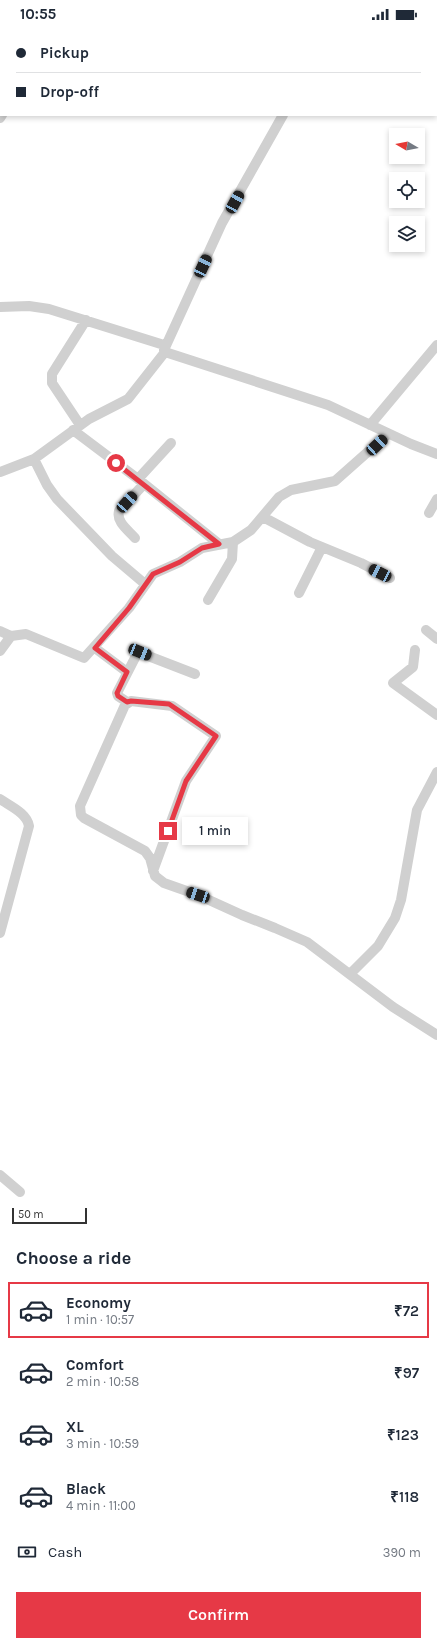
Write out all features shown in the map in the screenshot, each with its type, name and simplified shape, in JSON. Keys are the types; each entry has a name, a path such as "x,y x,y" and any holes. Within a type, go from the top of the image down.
{"street":[{"path":"0,472 34,458 77,428 131,396 165,349 222,223 282,116"},
{"path":"0,307 38,307 86,320 328,405 388,434 437,454"},
{"path":"86,320 52,374 51,378 52,383 77,428 219,544"},
{"path":"370,425 437,345"},
{"path":"0,631 11,636 26,634 80,658 84,658 95,648 129,608 153,574 180,562 196,550 233,542 251,530 279,496 285,492 329,483 341,477 388,434"},
{"path":"135,538 119,520 119,511 171,443"},
{"path":"34,458 47,485 57,499 112,556 145,584"},
{"path":"429,513 437,499"},
{"path":"263,517 322,547 361,563 390,578"},
{"path":"208,600 232,559 233,542"},
{"path":"299,593 322,547"},
{"path":"426,630 437,639"},
{"path":"0,651 11,636"},
{"path":"95,648 127,672"},
{"path":"415,650 413,667 393,683 437,715"},
{"path":"153,871 186,781 216,736 169,704 127,702 117,695 137,653 140,652 195,674"},
{"path":"127,702 80,806 81,815 88,821 145,851 149,855 155,876 164,883 198,895 242,916 293,935 307,942 394,1007 437,1035"},
{"path":"350,974 378,946 395,918 401,900 417,810 437,772"},
{"path":"0,799 25,816 29,826 0,933"},
{"path":"0,1176 20,1192"}],"route":[{"path":"116,463 219,544 210,545 196,550 184,560 153,574 129,608 95,648 127,672 117,693 118,696 127,702 169,704 216,736 216,739 186,781 181,791 168,831"}]}
